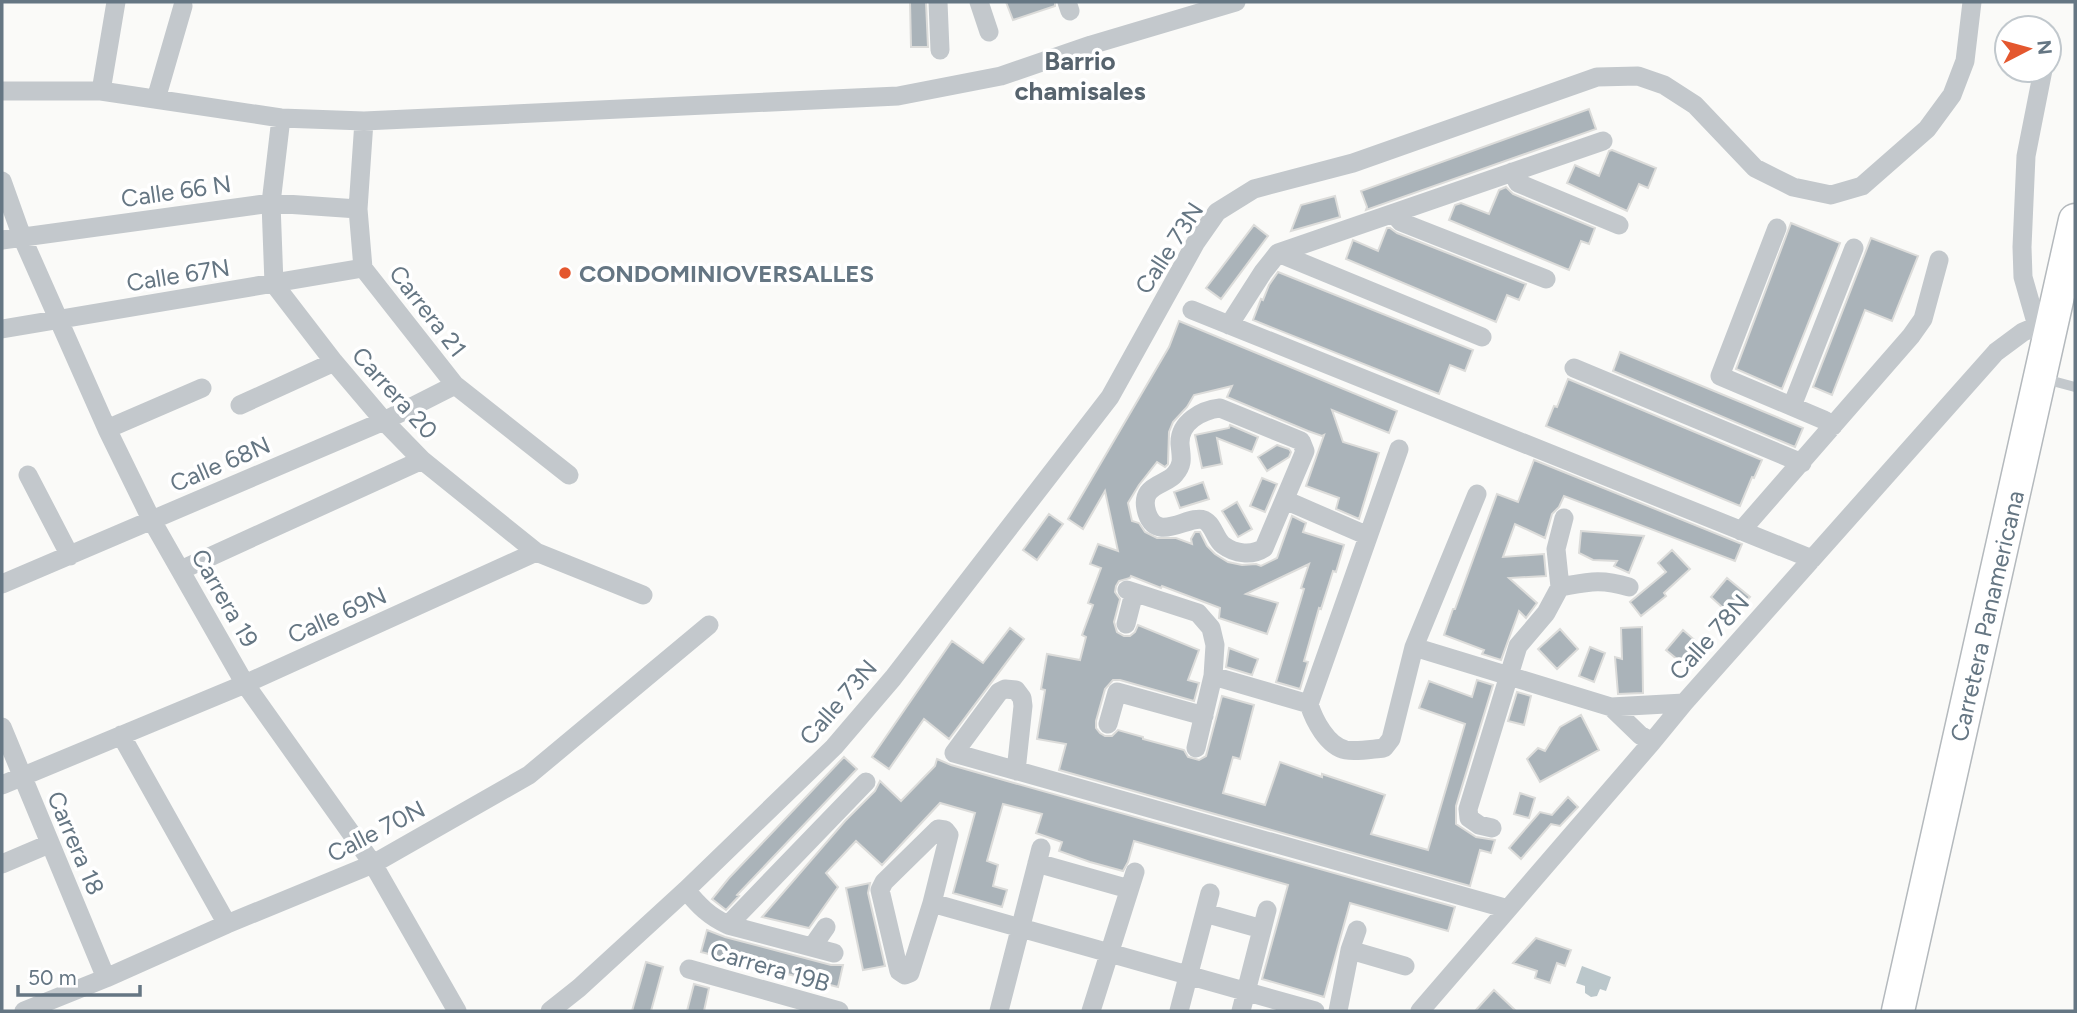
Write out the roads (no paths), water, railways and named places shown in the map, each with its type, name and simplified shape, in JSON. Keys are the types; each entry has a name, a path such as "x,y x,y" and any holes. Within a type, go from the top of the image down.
{"highway":[{"name":"Carretera Panamericana","path":"1898,1011 2041,378 2046,323 2075,220"}],"street":[{"path":"101,91 116,2"},
{"path":"937,2 940,50"},
{"path":"979,2 989,33"},
{"path":"2,91 101,91 281,118 364,121 898,96 1001,76 1091,45 1236,2"},
{"name":"Calle 73N","path":"550,1011 686,890 834,747 894,678 1110,397 1196,242 1217,212 1254,189 1353,163 1597,77 1638,76 1664,85 1695,105 1755,167 1793,187 1831,195 1863,186 1927,129 1952,95 1965,61 1972,2"},
{"path":"156,99 183,6"},
{"path":"2040,84 2026,156 2022,247 2023,277 2046,323"},
{"path":"274,284 271,203 281,118"},
{"name":"Carrera 21","path":"364,121 358,209 363,268 455,385 569,475"},
{"path":"1229,325 1278,253 1603,141"},
{"path":"1512,172 1518,183 1619,225"},
{"name":"Carrera 19","path":"2,181 22,237 107,429 151,519 245,684 373,864 457,1011"},
{"name":"Calle 66 N","path":"2,240 271,203 358,209"},
{"path":"1394,214 1401,222 1546,279"},
{"path":"1777,228 1720,376 1833,426"},
{"path":"1792,406 1854,247"},
{"path":"1278,253 1482,337"},
{"path":"1741,531 1911,336 1923,319 1939,260"},
{"name":"Calle 67N","path":"2,329 363,268"},
{"name":"Carrera 20","path":"274,284 334,362 384,421 422,460 536,552 643,595"},
{"path":"1192,310 1812,559"},
{"name":"Calle 78N","path":"1420,1011 1684,703 1996,352 2023,332 2046,323"},
{"path":"240,405 334,362"},
{"path":"1574,368 1802,463"},
{"name":"Calle 68N","path":"2,584 384,421 455,385"},
{"path":"107,429 202,388"},
{"path":"1220,408 1301,441 1305,451 1285,500 1264,548 1256,553 1245,554 1222,545 1204,520 1197,519 1175,527 1162,527 1151,521 1146,510 1147,496 1156,484 1174,476 1183,460 1180,442 1182,431 1194,417 1208,409 1220,408"},
{"path":"1399,449 1309,704 1315,723 1337,747 1349,750 1384,748 1391,739 1414,648 1477,494"},
{"path":"181,570 422,460"},
{"path":"28,475 69,556"},
{"path":"1285,500 1368,536"},
{"path":"1492,828 1479,825 1469,818 1468,810 1518,646 1546,613 1560,587 1556,549 1564,518"},
{"name":"Calle 69N","path":"2,785 245,684 536,552"},
{"path":"1560,587 1597,580 1629,587"},
{"path":"1126,624 1131,592 1198,614 1211,628 1215,645 1213,676 1196,748"},
{"name":"Calle 70N","path":"24,1011 373,864 529,775 709,625"},
{"path":"1414,648 1611,708 1684,703"},
{"path":"1213,676 1309,704"},
{"path":"1016,771 1022,698 1016,690 1004,689 954,753 1016,771 1508,909"},
{"path":"1108,724 1117,692 1204,716"},
{"path":"1611,708 1640,735 1652,742"},
{"name":"Carrera 18","path":"2,727 106,978"},
{"path":"121,735 226,924"},
{"path":"728,925 866,782"},
{"path":"939,829 945,830 948,835 932,903 910,973 905,975 899,971 880,890 884,882 939,829"},
{"path":"2,864 49,844"},
{"path":"999,1011 1039,855 1132,881 1091,1011"},
{"path":"686,890 701,909 712,918 728,925 834,953"},
{"path":"1179,1011 1210,893"},
{"path":"932,903 1315,1011"},
{"path":"1205,913 1265,919 1241,1011"},
{"path":"813,947 826,926"},
{"path":"1338,1011 1350,950 1357,930"},
{"path":"1350,950 1405,966"},
{"name":"Carrera 19B","path":"688,969 839,1011"}],"lane":[{"path":"2041,378 2075,387"}],"place":[{"name":"CONDOMINIOVERSALLES","path":"565,273"}],"district":[{"name":"Barrio chamisales","path":"1080,76"}]}
